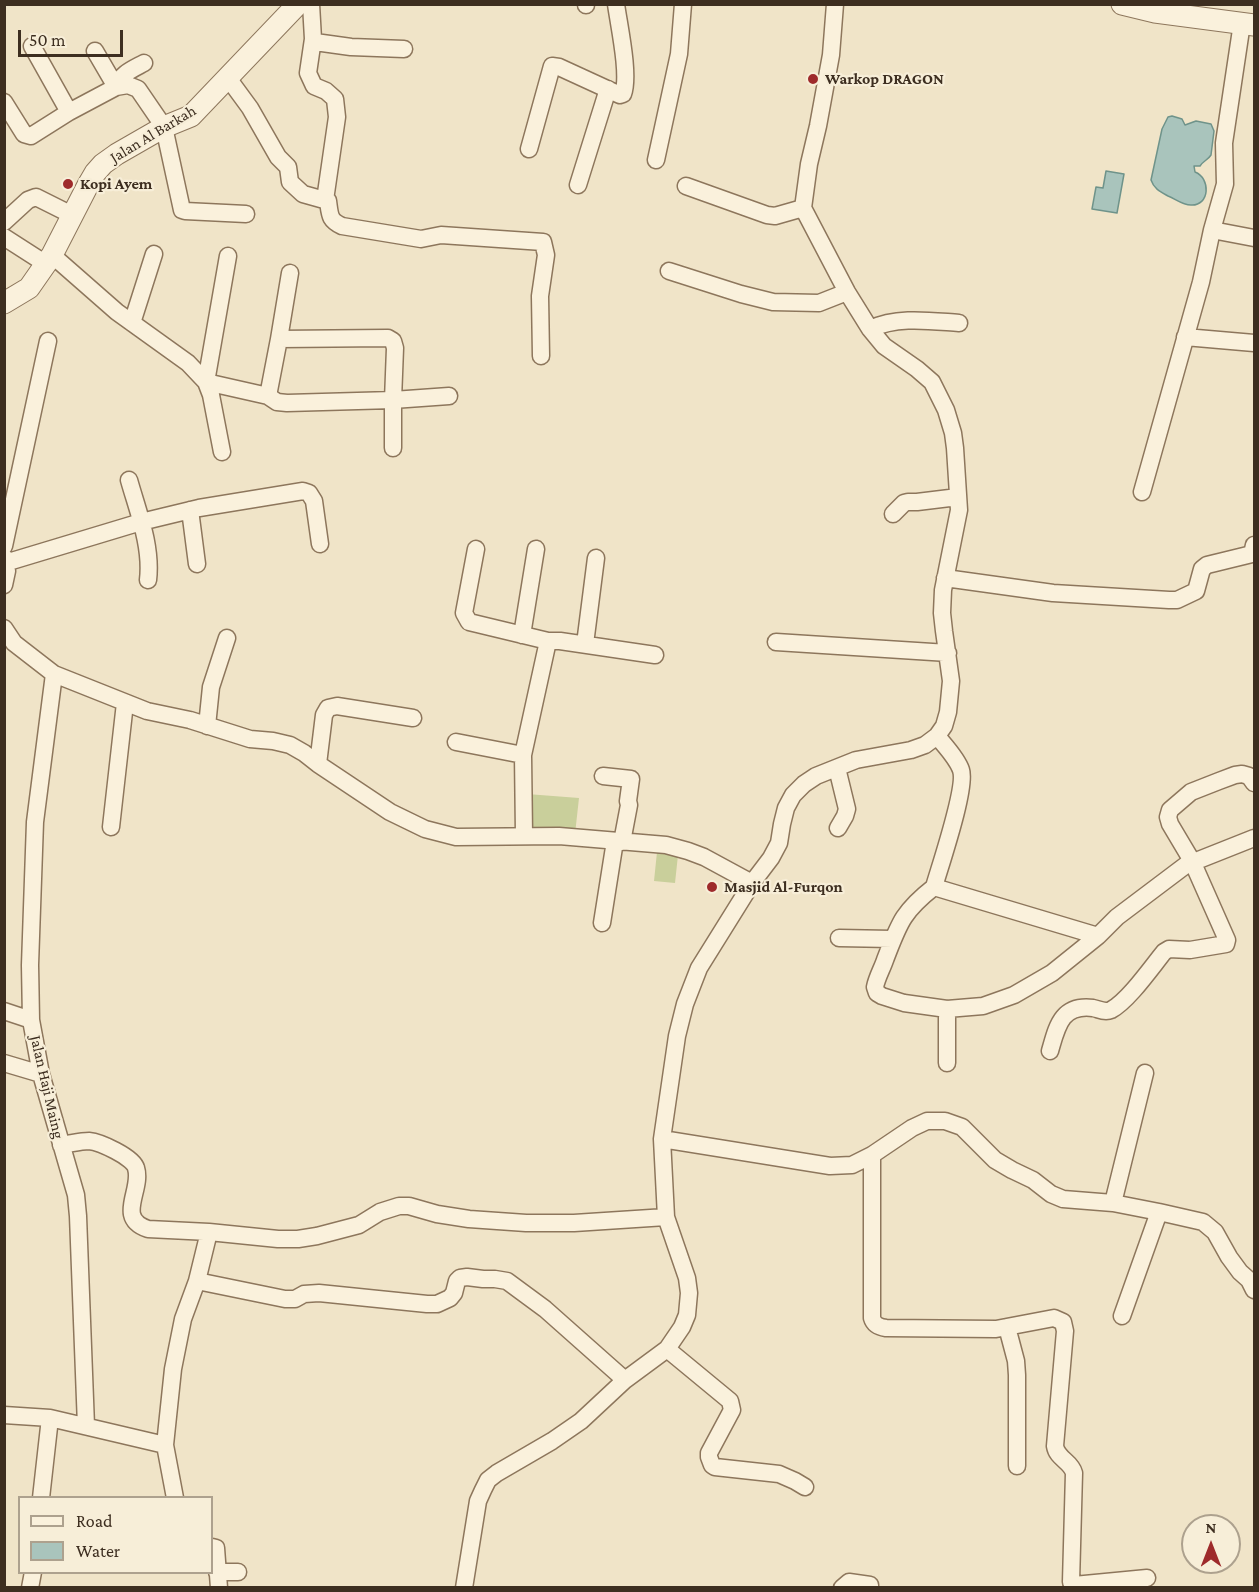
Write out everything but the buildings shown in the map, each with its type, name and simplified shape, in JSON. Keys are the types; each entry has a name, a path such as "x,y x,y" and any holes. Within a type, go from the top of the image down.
{"street":[{"name":"Jalan Al Barkah","path":"4,303 29,288 49,260 92,179 103,164 165,127 190,116 298,4"},
{"path":"310,4 313,39 308,73 314,86 335,99 337,117 325,200"},
{"path":"529,149 552,66 620,94 625,91 625,70 616,4"},
{"path":"656,160 679,54 683,4"},
{"path":"464,1587 478,1501 488,1480 581,1421 625,1380 667,1349 687,1315 689,1293 687,1278 666,1217 662,1139 677,1036 685,1004 699,968 752,883 771,858 779,843 786,808 793,795 816,776 856,760 911,750 924,745 944,726 951,681 942,613 945,578 959,510 953,433 946,410 932,382 884,346 870,329 847,292 803,208 809,164 831,55 835,4"},
{"path":"1122,4 1155,12 1198,11 1248,24 1224,143 1225,184 1201,282 1142,492"},
{"path":"313,39 315,42 329,45 404,49"},
{"path":"32,46 69,112"},
{"path":"95,51 116,87"},
{"path":"116,87 118,79 144,63"},
{"path":"228,78 250,108 278,157 288,167 290,182 303,194 328,201 333,222 342,226 421,239 441,235 543,242 546,255 540,296 541,356"},
{"path":"4,102 24,134 32,136 69,112 116,87 128,84 138,89 165,127 182,210 246,214"},
{"path":"578,185 608,89"},
{"path":"686,186 767,215 776,216 803,208"},
{"path":"4,222 36,197 72,215"},
{"path":"1212,230 1254,238"},
{"path":"4,237 49,260 188,363 209,387 222,452"},
{"path":"132,323 154,254"},
{"path":"206,382 228,256"},
{"path":"669,271 773,302 819,303 847,292"},
{"path":"268,396 290,273"},
{"path":"870,329 893,322 959,323"},
{"path":"1185,337 1254,344"},
{"path":"279,339 388,338 393,341 395,348 393,448"},
{"path":"4,546 48,341"},
{"path":"206,382 268,396 277,402 286,403 449,396"},
{"path":"129,480 147,548 148,580"},
{"path":"5,563 141,522 190,510 303,491 309,493 314,501 320,544"},
{"path":"893,514 904,503 958,497"},
{"path":"190,510 197,564"},
{"path":"945,578 1053,593 1177,600 1196,591 1202,569 1208,565 1252,554 1254,545"},
{"path":"476,549 464,613 469,622 548,641 585,644 655,655"},
{"path":"522,635 536,549"},
{"path":"4,557 7,571 4,585"},
{"path":"585,644 596,558"},
{"path":"4,628 14,643 54,674 147,711 190,720 250,739 290,745 390,812 425,829 456,837 581,837 666,845 688,850 704,857 752,883"},
{"path":"207,726 211,687 227,638"},
{"path":"524,836 523,755 548,641"},
{"path":"776,642 948,653"},
{"name":"Jalan Haji Maing","path":"54,674 34,822 30,965 32,1020 40,1074 76,1196 86,1426"},
{"path":"111,827 125,704"},
{"path":"318,764 324,715 328,708 337,706 413,718"},
{"path":"937,735 960,767 962,774 958,802 934,887 908,911 892,939 874,987 882,996 904,1003 947,1009 983,1006 1014,995 1052,973 1098,936 1117,917 1192,861 1254,838"},
{"path":"456,742 523,755"},
{"path":"837,768 847,809 838,828"},
{"path":"1050,1051 1059,1022 1067,1013 1085,1007 1111,1010 1123,1001 1164,952 1169,949 1190,950 1226,944 1227,940 1192,861 1168,817 1170,810 1191,792 1242,774 1249,776 1254,783"},
{"path":"602,923 629,805 631,779 603,776"},
{"path":"934,887 1098,936"},
{"path":"839,938 892,939"},
{"path":"947,1009 947,1063"},
{"path":"4,1011 32,1020"},
{"path":"4,1063 40,1074"},
{"path":"1113,1203 1145,1073"},
{"path":"662,1139 830,1166 852,1165 872,1155 912,1128 927,1121 945,1121 962,1127 995,1160 1063,1199 1113,1203 1203,1222 1210,1227 1254,1290"},
{"path":"61,1145 88,1141 100,1143 130,1160 136,1167 132,1213 134,1221 139,1226 148,1229 298,1239 359,1225 389,1208 399,1206 409,1206 460,1218 526,1223 574,1223 666,1217"},
{"path":"872,1155 873,1322 879,1327 886,1328 996,1329 1054,1318 1061,1319 1065,1324 1065,1331 1055,1446 1059,1456 1070,1464 1074,1473 1071,1582 1074,1585 1099,1585 1147,1578"},
{"path":"1122,1316 1159,1212"},
{"path":"175,1496 165,1445 177,1345 186,1311 198,1281 209,1232"},
{"path":"198,1281 285,1299 319,1293 427,1304 437,1304 450,1298 460,1278 507,1281 545,1309 625,1380"},
{"path":"1007,1327 1016,1360 1017,1466"},
{"path":"667,1349 732,1405 732,1410 708,1457 712,1465 779,1474 805,1487"},
{"path":"4,1415 50,1418 165,1445"},
{"path":"41,1496 50,1418"},
{"path":"213,1547 216,1548 218,1580 238,1572"},
{"path":"842,1587 849,1582 870,1585"}],"green space":[{"path":"527,794 579,798 575,834 528,833"},
{"path":"657,852 678,855 675,883 654,881"}],"water":[{"path":"1168,117 1182,119 1185,125 1196,121 1211,124 1214,131 1211,155 1200,166 1194,166 1195,172 1200,175 1206,185 1205,197 1197,204 1185,204 1160,192 1151,180 1162,129"},
{"path":"1106,171 1124,174 1117,213 1092,209 1096,187 1103,188"}],"place":[{"name":"Warkop DRAGON","path":"813,79"},
{"name":"Kopi Ayem","path":"68,184"},
{"name":"Masjid Al-Furqon","path":"712,887"}]}
